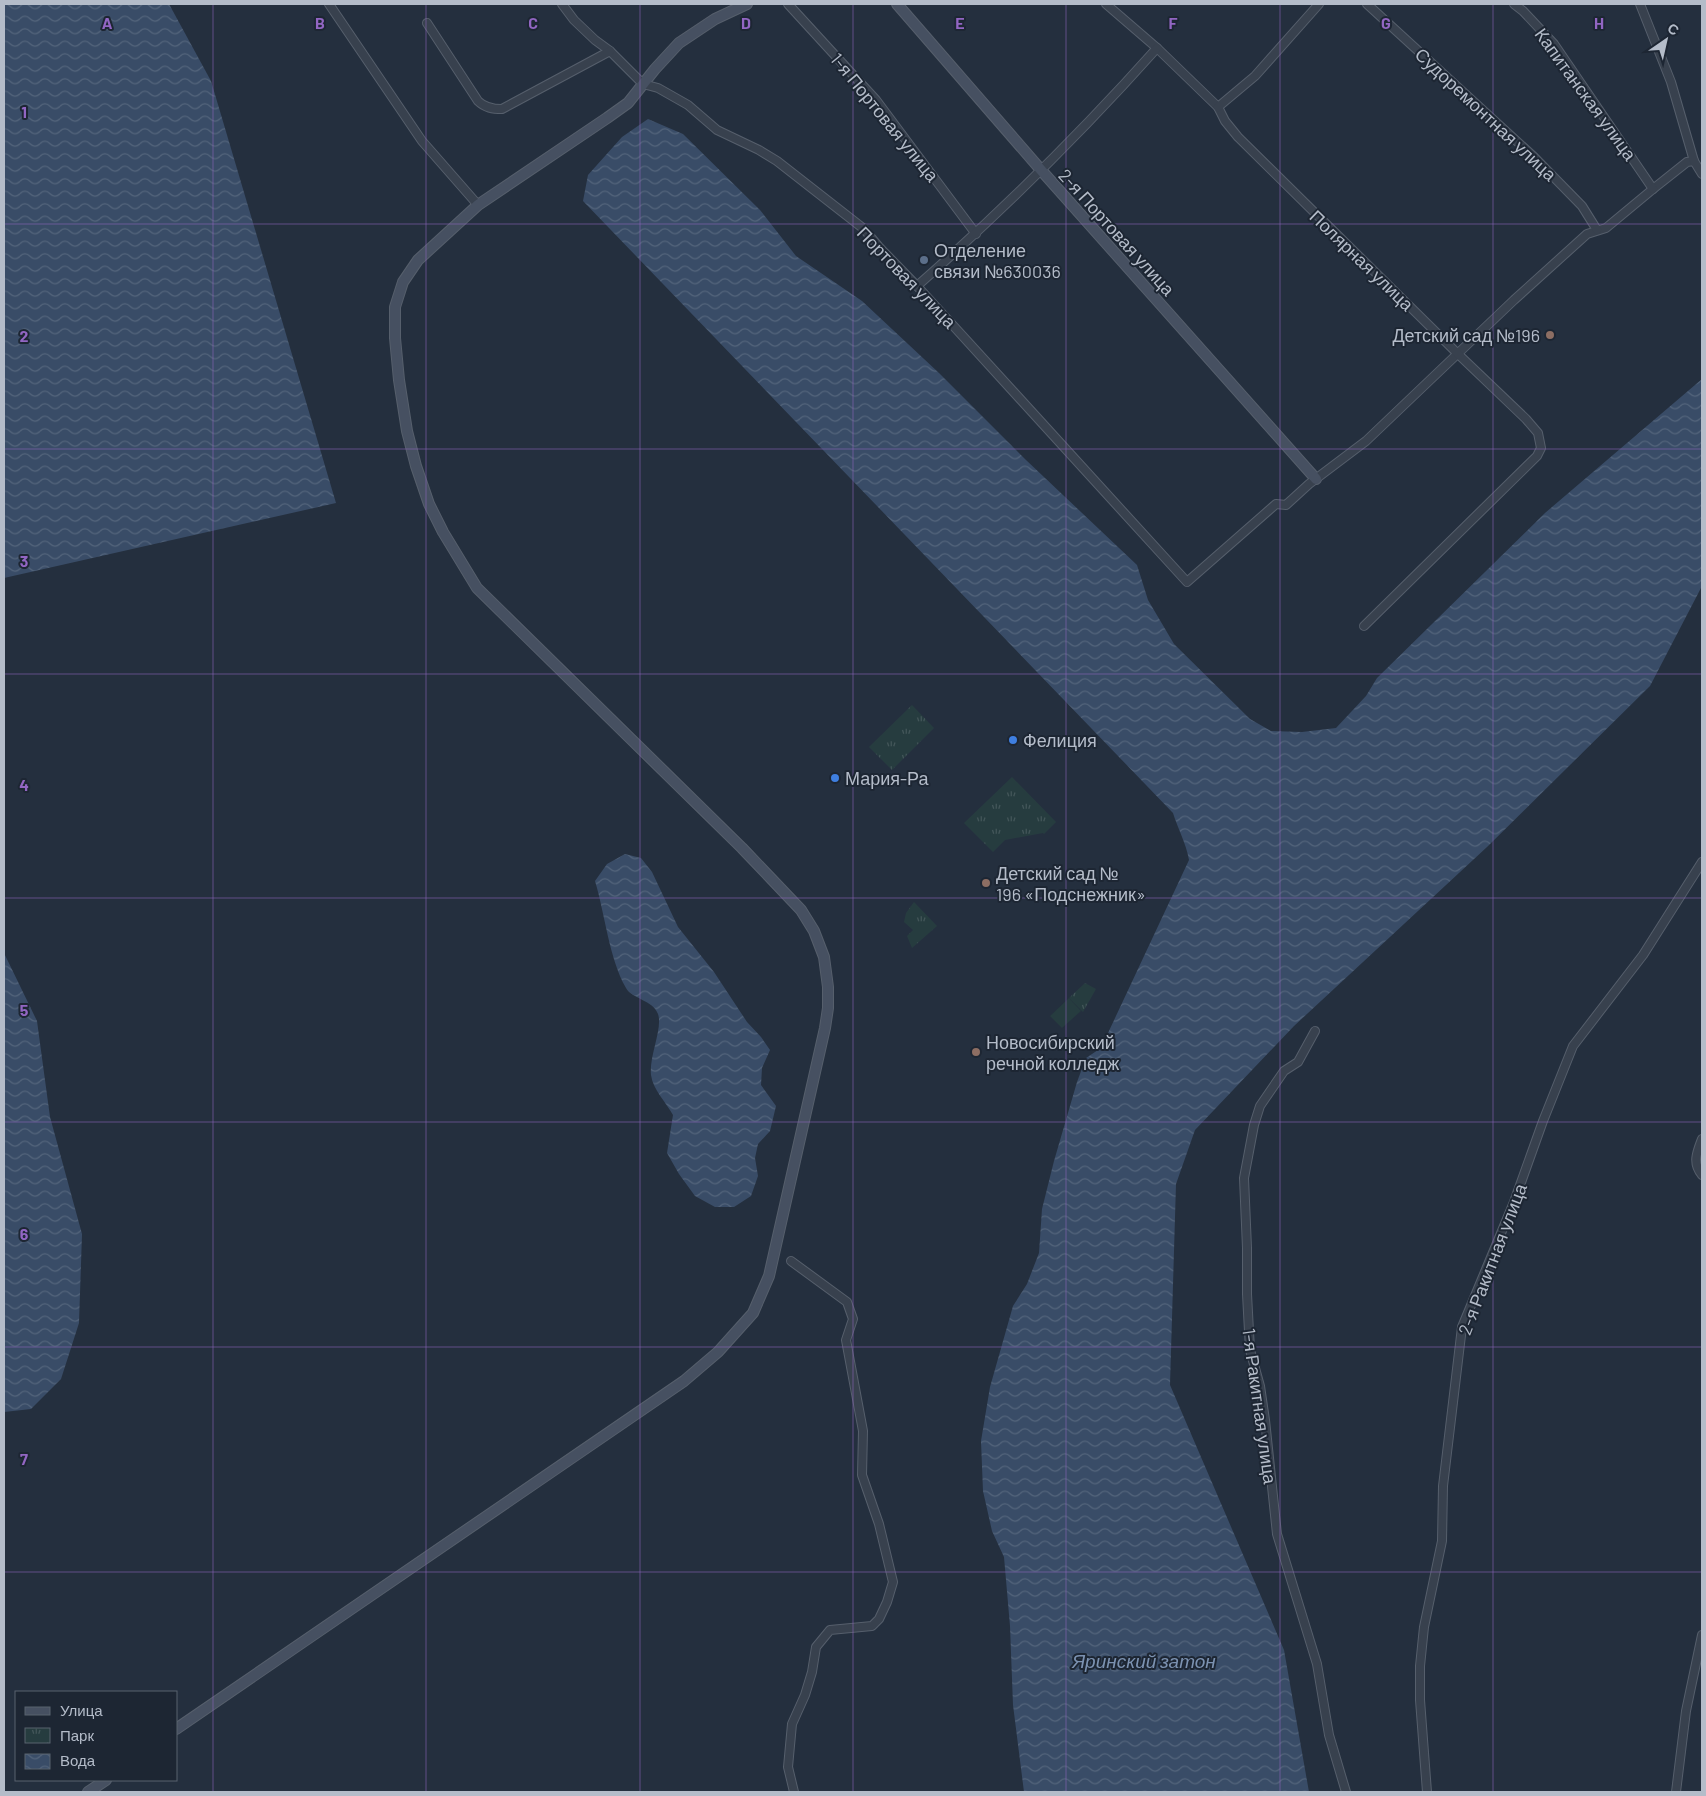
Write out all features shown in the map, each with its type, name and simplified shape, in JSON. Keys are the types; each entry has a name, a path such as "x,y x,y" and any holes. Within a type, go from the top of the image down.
{"street":[{"path":"329,4 422,142 478,205"},
{"name":"Портовая улица","path":"562,4 574,20 610,51 643,84 658,88 688,105 717,130 759,150 777,161 864,229 878,247 917,286 1187,582 1276,504 1286,505 1316,479"},
{"path":"178,1728 680,1384 718,1352 753,1313 769,1276 828,1008 828,987 824,957 814,931 801,910 742,848 477,588 443,532 429,504 416,466 407,431 395,338 395,307 404,282 418,260 478,205 628,102 679,43 714,19 747,4"},
{"name":"1-я Портовая улица","path":"788,4 876,100 976,234"},
{"name":"2-я Портовая улица","path":"897,4 1041,170 1316,479"},
{"name":"Полярная улица","path":"1106,4 1158,48 1218,107 1225,121 1238,137 1526,419 1538,433 1542,448 1530,462 1364,626"},
{"path":"1218,107 1255,76 1319,4"},
{"name":"Судоремонтная улица","path":"1367,4 1534,157 1582,206 1596,230"},
{"name":"Капитанская улица","path":"1514,4 1554,44 1653,189"},
{"path":"1640,4 1671,82 1694,161 1702,174"},
{"path":"427,23 478,101 492,108 502,109 610,51"},
{"path":"917,286 976,234 1041,170 1158,48"},
{"path":"1316,479 1366,441 1587,234 1606,228 1687,162 1694,161"},
{"name":"2-я Ракитная улица","path":"1426,1792 1420,1700 1420,1666 1424,1627 1442,1541 1443,1486 1462,1327 1514,1202 1543,1121 1573,1046 1643,955 1702,862"},
{"name":"1-я Ракитная улица","path":"1315,1031 1298,1062 1284,1071 1260,1106 1254,1125 1244,1178 1247,1294 1250,1350 1260,1386 1264,1411 1277,1534 1316,1664 1329,1735 1346,1792"},
{"path":"1702,1139 1695,1155 1698,1170 1702,1176"},
{"path":"791,1261 847,1302 853,1319 846,1340 863,1431 862,1476 879,1524 893,1582 879,1619 872,1626 830,1630 816,1647 812,1672 805,1695 792,1724 788,1767 794,1792"},
{"path":"1676,1792 1686,1711 1702,1635"},
{"path":"88,1792 104,1781"}],"green space":[{"path":"912,705 934,728 892,770 869,747"},
{"path":"1012,777 1056,822 1044,834 1005,840 993,852 964,823"},
{"path":"914,902 937,926 912,948 907,936 913,930 904,922 906,913"},
{"path":"1085,983 1096,989 1083,1012 1069,998"},
{"path":"1069,998 1081,1011 1062,1028 1050,1016"}],"water":[{"path":"4,4 169,4 211,81 336,503 4,578"},
{"name":"Яринский затон","path":"648,119 683,134 760,210 796,256 862,301 1137,565 1148,600 1174,644 1250,719 1271,731 1302,732 1336,728 1366,696 1377,678 1545,513 1702,379 1702,586 1650,686 1487,847 1294,1026 1195,1130 1176,1184 1170,1385 1284,1650 1309,1792 1024,1792 1013,1705 1010,1626 1004,1557 992,1531 983,1491 981,1441 990,1387 1013,1306 1027,1284 1039,1253 1042,1209 1077,1082 1086,1058 1101,1048 1189,860 1188,854 1173,813 583,201 588,175 622,137"},
{"path":"625,854 641,858 652,872 678,927 714,972 747,1022 770,1050 762,1068 761,1085 776,1106 770,1131 758,1144 755,1158 758,1176 751,1196 734,1207 715,1207 695,1196 667,1153 673,1115 657,1091 651,1075 652,1059 659,1027 658,1014 652,1006 629,992 620,976 611,950 595,881 607,864"},
{"path":"4,953 37,1021 50,1117 82,1234 79,1323 61,1379 31,1409 4,1412"}],"place":[{"name":"Отделение связи №630036","path":"924,260"},
{"name":"Детский сад №196","path":"1550,335"},
{"name":"Фелиция","path":"1013,740"},
{"name":"Мария-Ра","path":"835,778"},
{"name":"Детский сад № 196 «Подснежник»","path":"986,883"},
{"name":"Новосибирский речной колледж","path":"976,1052"}]}
